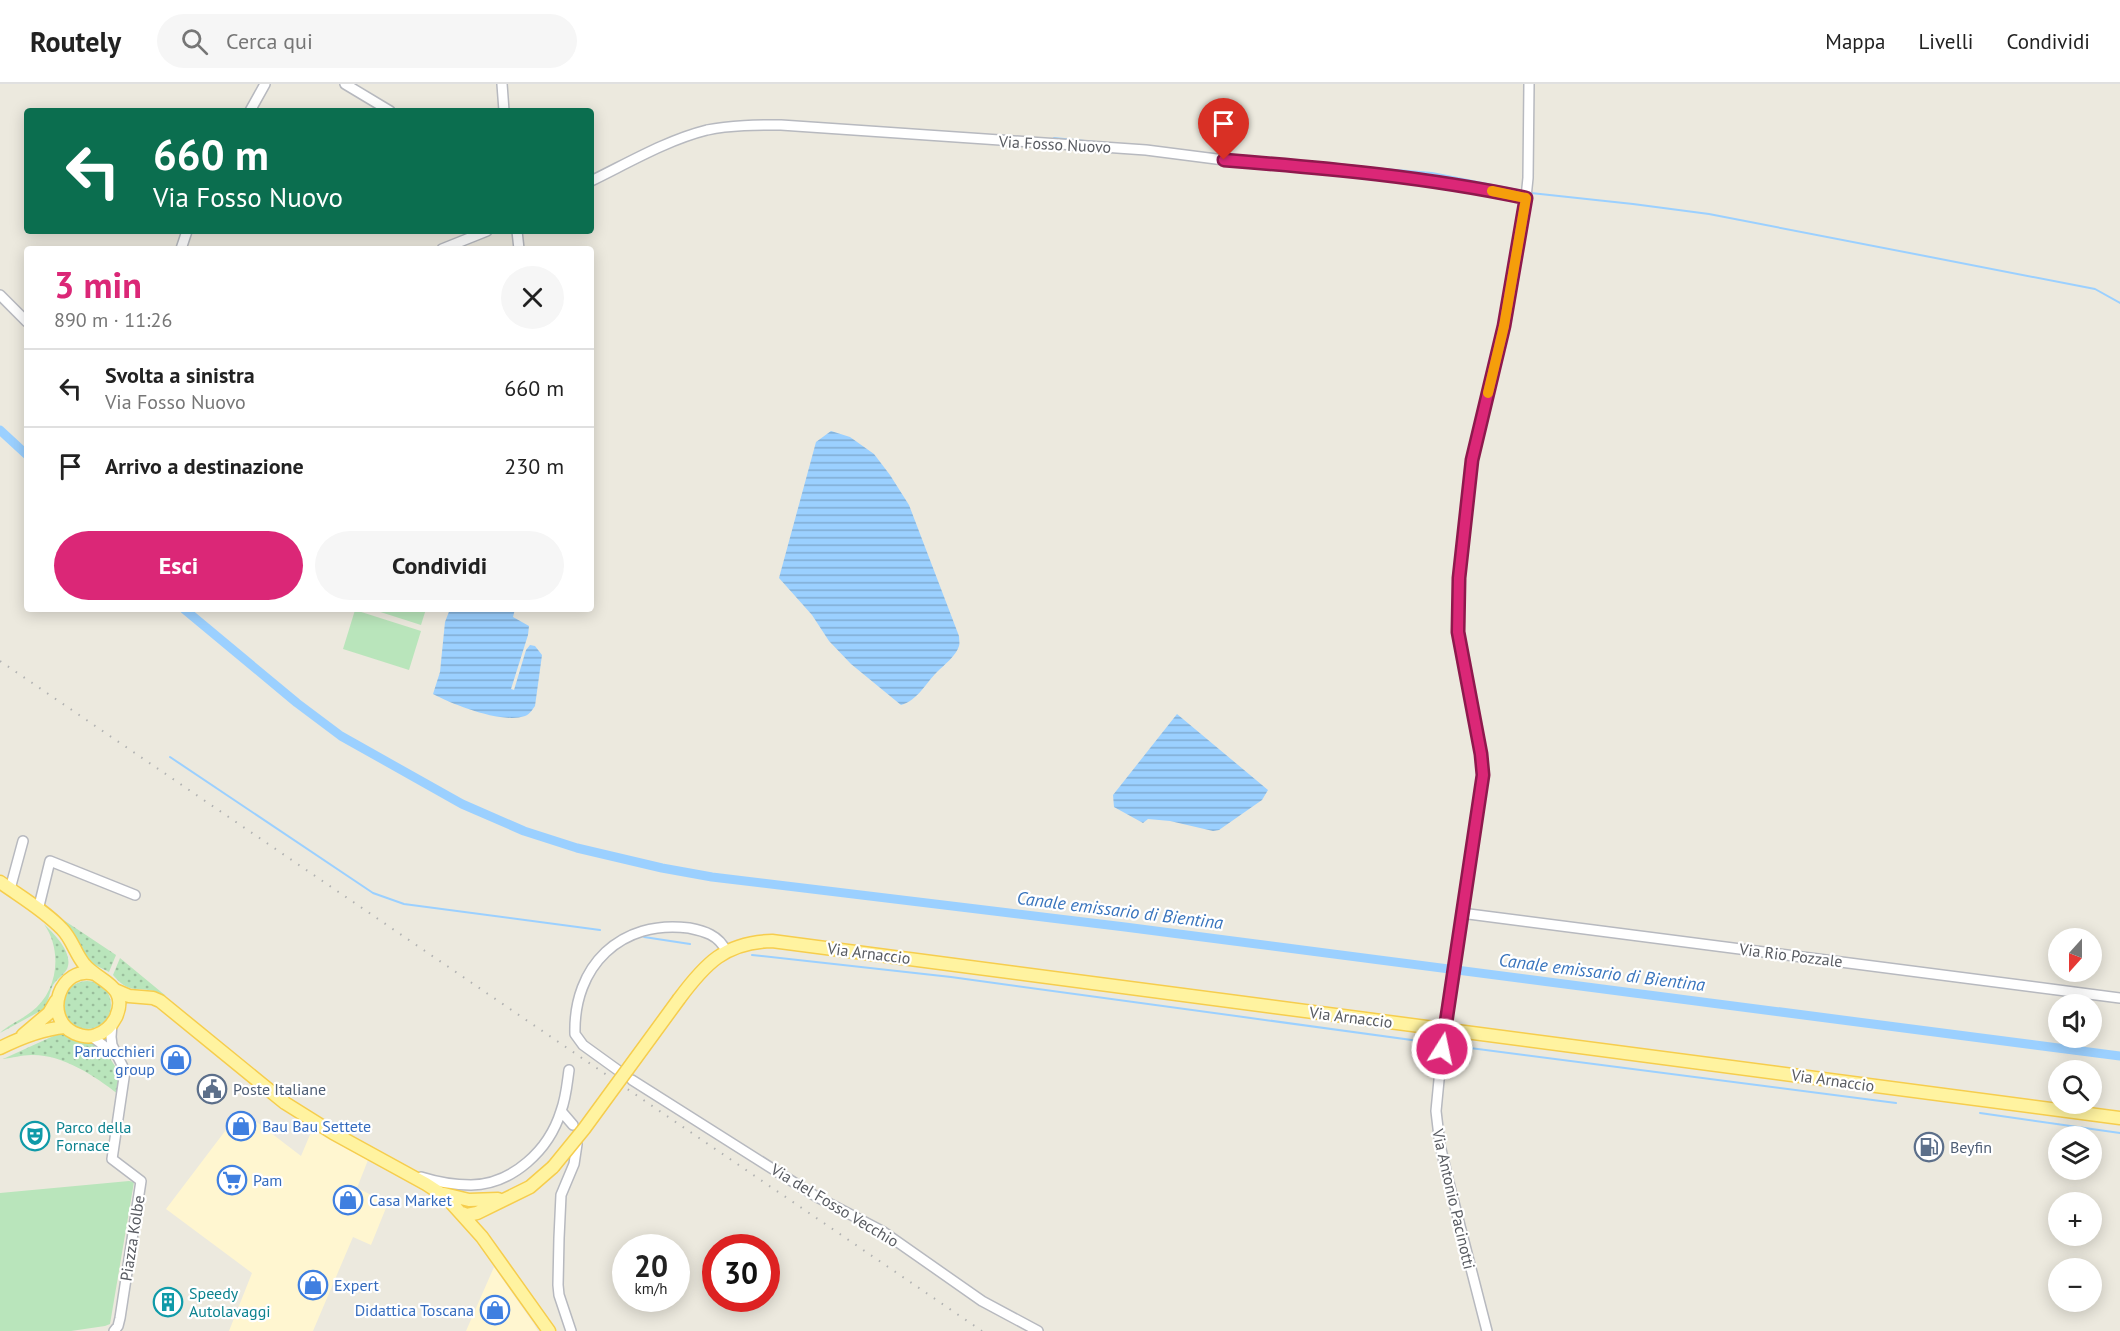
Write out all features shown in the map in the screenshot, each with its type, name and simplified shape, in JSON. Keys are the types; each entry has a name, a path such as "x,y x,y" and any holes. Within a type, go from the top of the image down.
{"main road":[{"path":"5,886 63,930 83,963 95,974 108,981 115,990 118,1011 112,1023 103,1032 91,1036 76,1034 65,1027 59,1017 57,999"},
{"path":"54,922 73,957 68,980"},
{"name":"Via Arnaccio","path":"440,1192 488,1203 536,1184 553,1167 598,1111 699,973 726,951 756,942 779,941 1444,1040 2120,1118"},
{"path":"18,1039 49,1013 60,989 68,980 82,973 95,974"},
{"path":"115,990 129,996 153,998 169,1008 298,1112 440,1192 482,1237 549,1331"},
{"path":"118,1011 141,1002 169,1008"},
{"path":"0,1048 18,1039 65,1027"},
{"path":"462,1213 473,1205 488,1203 483,1220 482,1237"}],"street":[{"path":"252,108 265,84"},
{"path":"345,84 385,108"},
{"path":"502,84 504,108"},
{"name":"Via Antonio Pacinotti","path":"1487,1331 1440,1145 1436,1111 1461,913 1483,775 1458,632 1459,578 1473,453 1504,326 1526,198 1529,84"},
{"name":"Via Fosso Nuovo","path":"594,180 699,132 729,127 782,125 1146,150 1393,176 1526,198"},
{"path":"450,246 480,234"},
{"path":"0,295 24,319"},
{"path":"5,886 23,841"},
{"path":"38,910 50,861 135,895"},
{"name":"Via Rio Pozzale","path":"1461,913 2120,998"},
{"path":"619,1071 578,1040 575,1034 582,991 592,967 608,949 652,927 670,926 691,929 716,937 726,951"},
{"name":"Piazza Kolbe","path":"112,1023 111,1037 125,1071 112,1159 141,1181 120,1318 116,1330"},
{"path":"91,1036 117,1056"},
{"path":"410,1174 462,1185 481,1184 515,1171 536,1153 549,1137 561,1112 569,1070"},
{"name":"Via del Fosso Vecchio","path":"632,1080 817,1197 882,1231 982,1301 1038,1331"},
{"path":"561,1112 569,1117 573,1125"},
{"path":"571,1331 559,1296 558,1277 561,1195 574,1164 577,1144"}],"shaded area":[{"path":"241,1110 301,1156 312,1130 368,1160 357,1188 388,1203 371,1245 353,1237 313,1331 229,1331 252,1273 166,1209"},
{"path":"494,1267 534,1324 538,1331 466,1331"}],"green space":[{"path":"354,612 361,612 421,631 409,670 343,649"},
{"path":"380,612 425,612 421,625"},
{"path":"62,919 116,955 109,972 87,961"},
{"path":"44,924 58,938 65,950 68,957 67,969 53,985 44,1009 0,1033 40,1004 52,982 55,971 54,946"},
{"path":"120,958 166,996 150,990 132,988 120,982 113,975"},
{"path":"87,981 104,988 111,1005 104,1022 87,1029 70,1022 63,1005 70,988"},
{"path":"60,1033 97,1044 119,1072 118,1094 89,1073 54,1058 24,1055 3,1059"},
{"path":"134,1182 110,1324 71,1331 0,1331 0,1193"}],"water":[{"path":"831,431 850,437 874,454 909,505 959,636 959,646 953,657 917,696 901,705 851,664 829,641 812,615 779,578 816,442"},
{"path":"449,612 514,612 513,617 529,626 511,689 514,690 526,650 530,645 535,646 542,655 535,706 528,714 515,718 491,715 465,708 433,694 440,672 445,622"},
{"path":"1177,714 1268,790 1262,800 1219,830 1213,831 1170,821 1148,819 1143,823 1114,807 1113,795"}],"waterway":[{"path":"1054,138 1105,143"},
{"path":"1194,152 1260,158"},
{"path":"1361,167 1432,173 1518,190"},
{"path":"1531,193 1709,214 2095,289 2120,303"},
{"name":"Canale emissario di Bientina","path":"0,430 24,452"},
{"name":"Canale emissario di Bientina","path":"188,612 297,703 341,736 462,804 524,831 577,848 662,868 712,877 1125,927 2120,1056"},
{"path":"170,757 373,893 404,904 600,930"},
{"path":"644,937 690,944"},
{"path":"752,955 951,977 1441,1044"},
{"path":"1447,1045 1896,1103"},
{"path":"1980,1113 2120,1133"}],"railway":[{"path":"0,661 982,1331"}],"slow traffic":[{"path":"1488,393 1504,326 1526,198 1492,191"}],"place":[{"name":"Parrucchieri group","path":"176,1060"},
{"name":"Poste Italiane","path":"212,1089"},
{"name":"Bau Bau Settete","path":"241,1126"},
{"name":"Parco della Fornace","path":"35,1136"},
{"name":"Beyfin","path":"1929,1147"},
{"name":"Pam","path":"232,1180"},
{"name":"Casa Market","path":"348,1200"},
{"name":"Expert","path":"313,1285"},
{"name":"Speedy Autolavaggi","path":"168,1302"},
{"name":"Didattica Toscana","path":"495,1310"}],"route":[{"path":"1224,160 1328,168 1393,176 1489,190 1526,198 1500,346 1474,447 1467,493 1459,578 1458,632 1483,775 1442,1049"}]}
